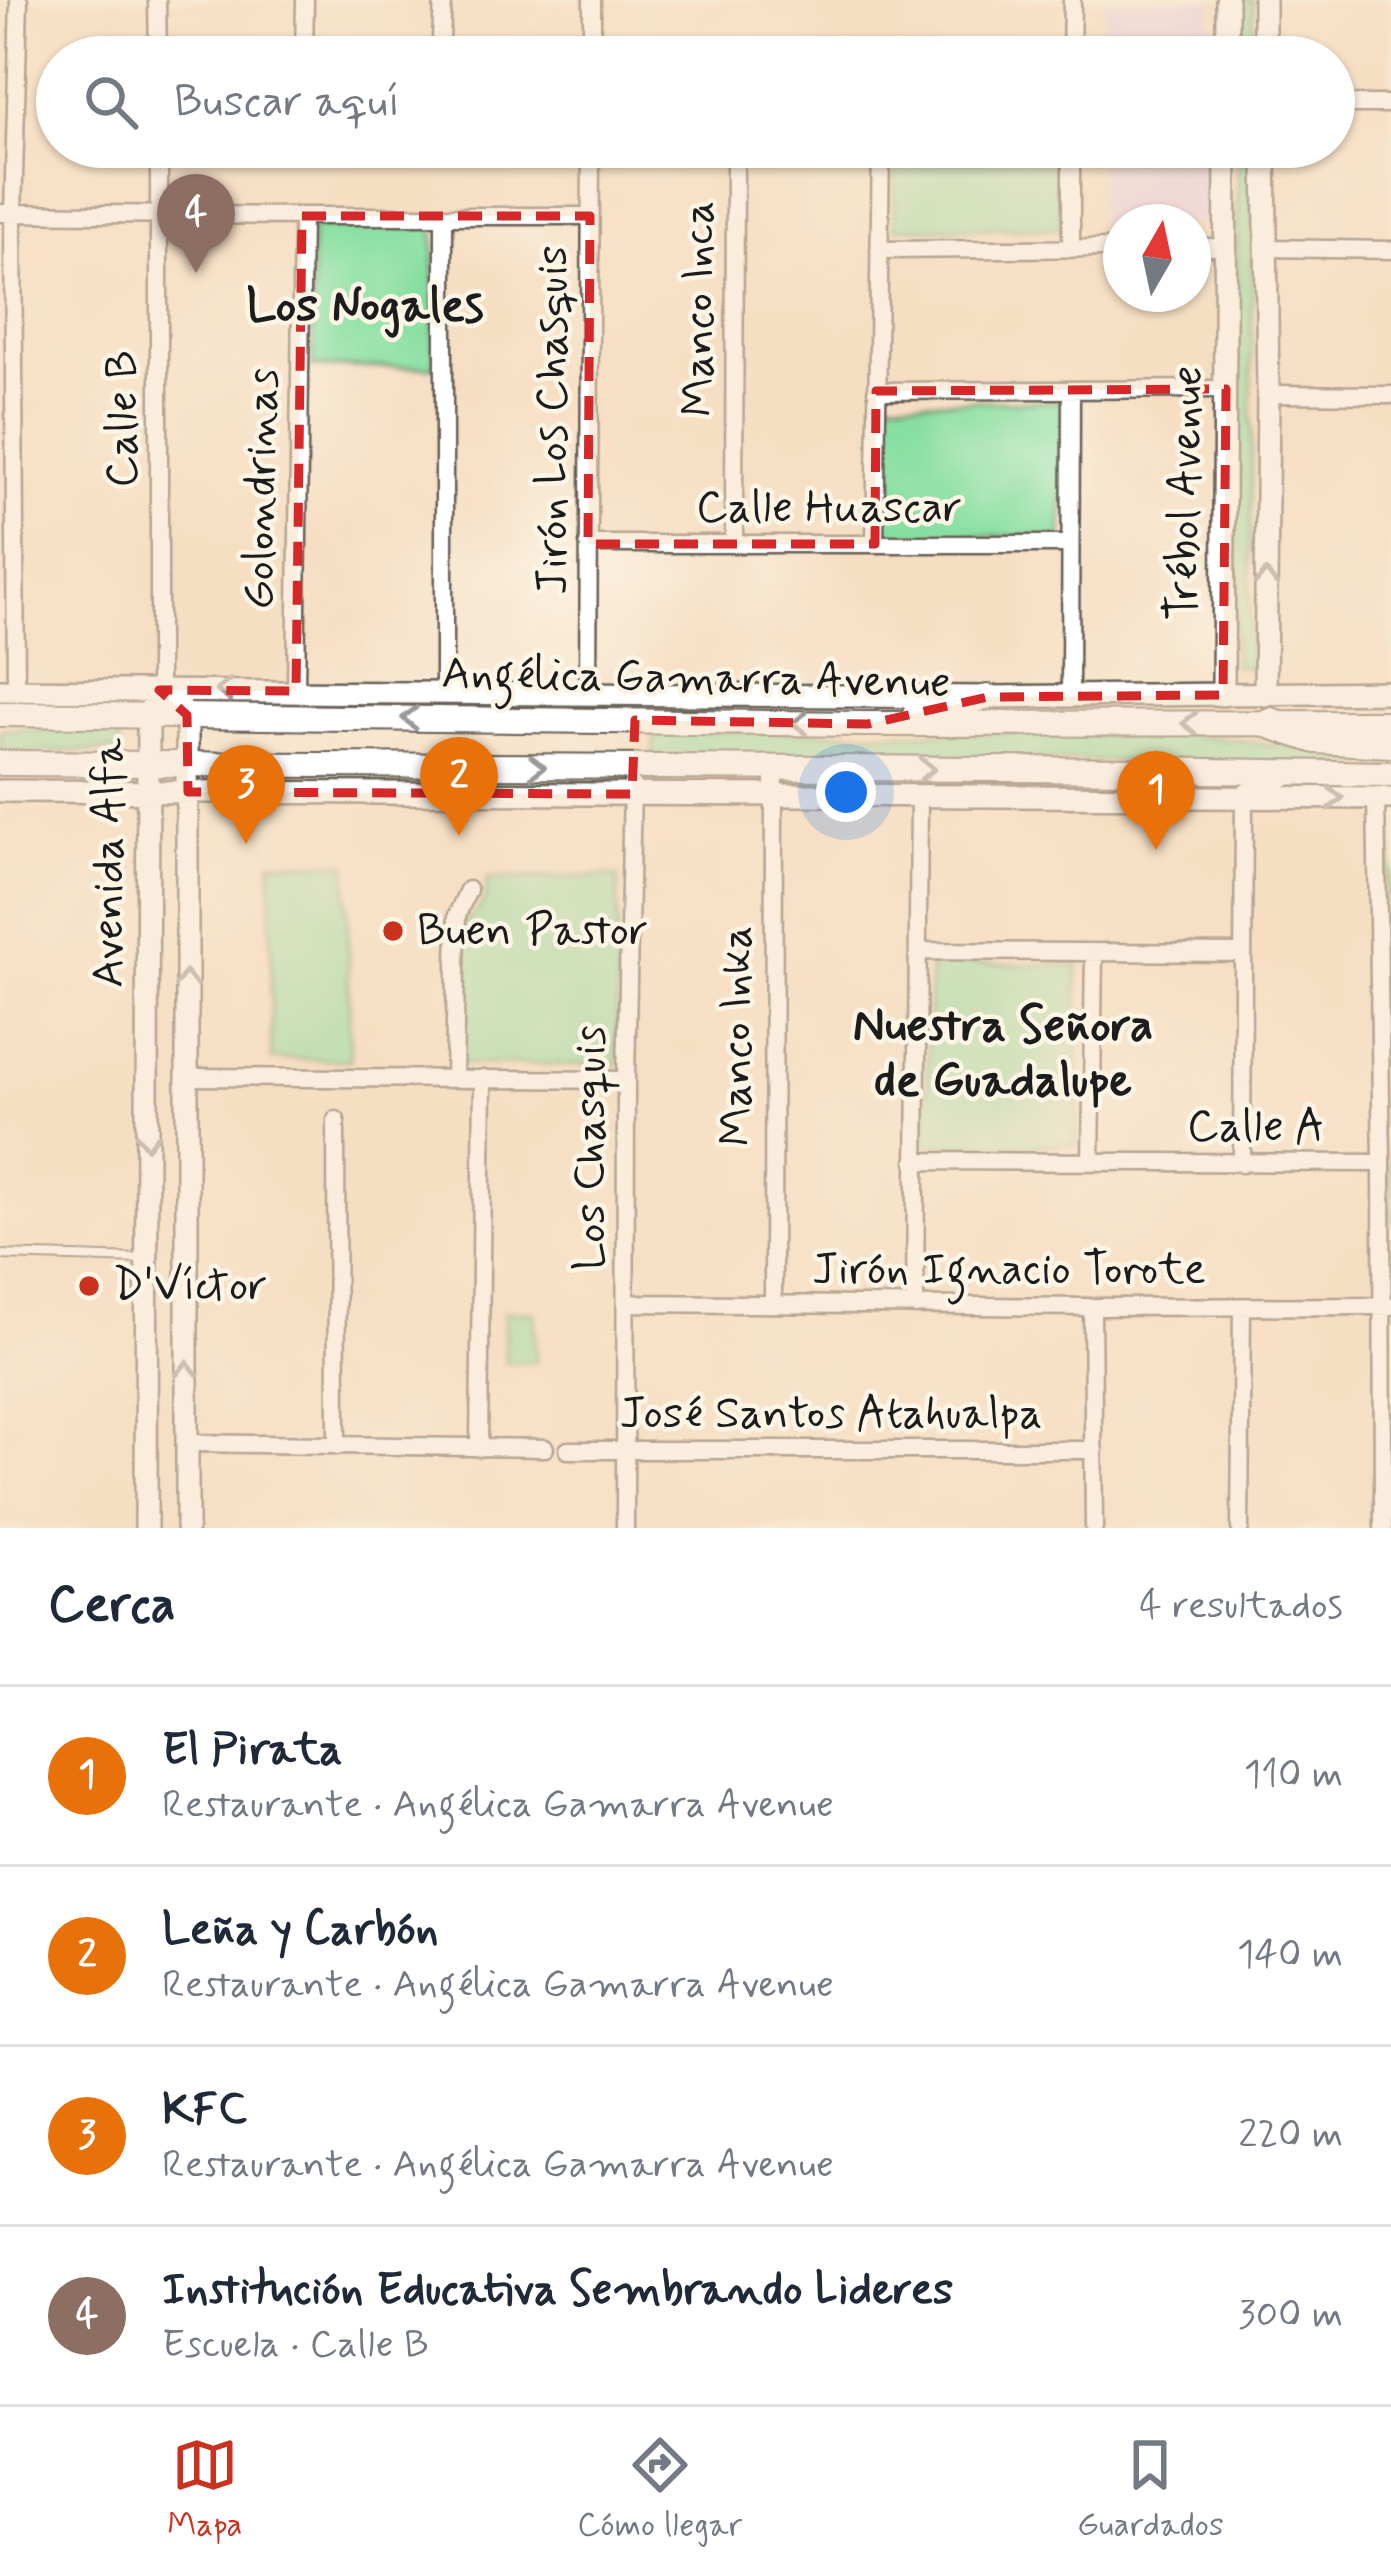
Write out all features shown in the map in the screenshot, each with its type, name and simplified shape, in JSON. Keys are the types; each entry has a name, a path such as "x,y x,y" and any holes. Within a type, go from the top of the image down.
{"highway":[{"path":"1267,709 1316,738 1391,742"}],"main road":[{"path":"868,724 988,697"},
{"name":"Angélica Gamarra Avenue","path":"0,714 868,724 1267,709 1391,723"},
{"path":"633,767 629,742 638,720"},
{"name":"Angélica Gamarra Avenue","path":"0,763 633,767 774,781 1148,770 1391,774"},
{"path":"1244,798 1285,773"}],"street":[{"path":"8,690 6,213 19,0"},
{"path":"157,0 158,36"},
{"path":"304,0 304,36"},
{"path":"441,36 442,0"},
{"path":"592,0 592,36"},
{"path":"1071,36 1072,0"},
{"path":"1227,0 1227,36"},
{"path":"1264,0 1264,36"},
{"path":"1355,104 1391,104"},
{"name":"Calle B","path":"159,168 159,690"},
{"name":"Jirón Los Chasquis","path":"587,693 591,168"},
{"name":"Manco Inca","path":"734,544 735,168"},
{"path":"875,544 881,168"},
{"path":"1071,168 1071,248"},
{"name":"Trébol Avenue","path":"1223,695 1226,168"},
{"name":"Trébol Avenue","path":"1265,168 1267,709"},
{"path":"6,213 590,215"},
{"path":"444,216 444,691"},
{"name":"Golondrinas","path":"296,691 302,217"},
{"path":"1211,247 1226,247"},
{"path":"879,250 1103,248"},
{"path":"1267,248 1391,250"},
{"path":"876,392 1226,389"},
{"path":"1070,695 1071,390"},
{"path":"1268,394 1391,394"},
{"name":"Calle Huascar","path":"588,544 1070,544"},
{"name":"Angélica Gamarra Avenue","path":"8,690 1223,695 1267,709 1391,692"},
{"name":"Avenida Alfa","path":"146,1528 148,715 159,690 187,715 187,1528"},
{"name":"Los Chasquis","path":"625,1528 626,1080 633,767"},
{"name":"Angélica Gamarra Avenue","path":"0,791 632,794 774,781 919,795 1383,798"},
{"name":"Manco Inka","path":"773,1304 774,781"},
{"path":"915,1306 919,795"},
{"path":"1242,1164 1244,798"},
{"path":"1383,798 1384,1528"},
{"path":"454,1078 457,915 468,890"},
{"path":"918,951 1243,953"},
{"path":"1091,1161 1094,953"},
{"path":"186,1076 626,1080"},
{"path":"479,1448 483,1078"},
{"path":"335,1120 337,1446"},
{"name":"Calle A","path":"914,1161 1382,1163"},
{"name":"Jirón Ignacio Torote","path":"627,1303 1387,1306"},
{"path":"1093,1307 1094,1528"},
{"path":"1240,1528 1242,1307"},
{"path":"188,1443 545,1448"},
{"name":"José Santos Atahualpa","path":"568,1450 1094,1450"}],"lane":[{"path":"0,1255 146,1259"}],"highlighted area":[{"path":"302,216 590,216 588,544 875,544 876,391 1226,389 1223,695 988,697 868,724 635,720 632,794 188,792 187,715 159,690 296,691"}],"shaded area":[{"path":"1105,0 1211,0 1211,36 1104,36"},
{"path":"1099,168 1211,168 1210,204 1103,204 1103,224 1098,224"}],"green space":[{"path":"1236,0 1253,0 1254,36 1237,36"},
{"path":"895,168 1061,168 1061,229 894,228"},
{"path":"1238,168 1253,168 1250,668 1234,666"},
{"path":"312,227 434,227 434,367 313,367"},
{"path":"884,400 1063,402 1062,537 883,535"},
{"path":"0,730 119,730 119,751 0,751"},
{"path":"654,731 1187,734 1391,752 1391,764 653,756"},
{"path":"1385,818 1391,818 1391,1224"},
{"path":"271,862 347,863 350,1060 271,1059"},
{"path":"618,876 617,1065 462,1064 464,921 483,903 487,878"},
{"path":"930,963 1078,965 1078,1145 926,1145"},
{"path":"504,1312 534,1312 536,1362 505,1363"}],"place":[{"name":"Institución Educativa Sembrando Lideres","path":"196,273"},
{"name":"Leña y Carbón","path":"459,836"},
{"name":"KFC","path":"246,844"},
{"name":"El Pirata","path":"1156,850"},
{"name":"Buen Pastor","path":"393,931"},
{"name":"D'Víctor","path":"89,1286"}],"district":[{"name":"Los Nogales","path":"365,306"},
{"name":"Nuestra Señora de Guadalupe","path":"1003,1054"}]}
